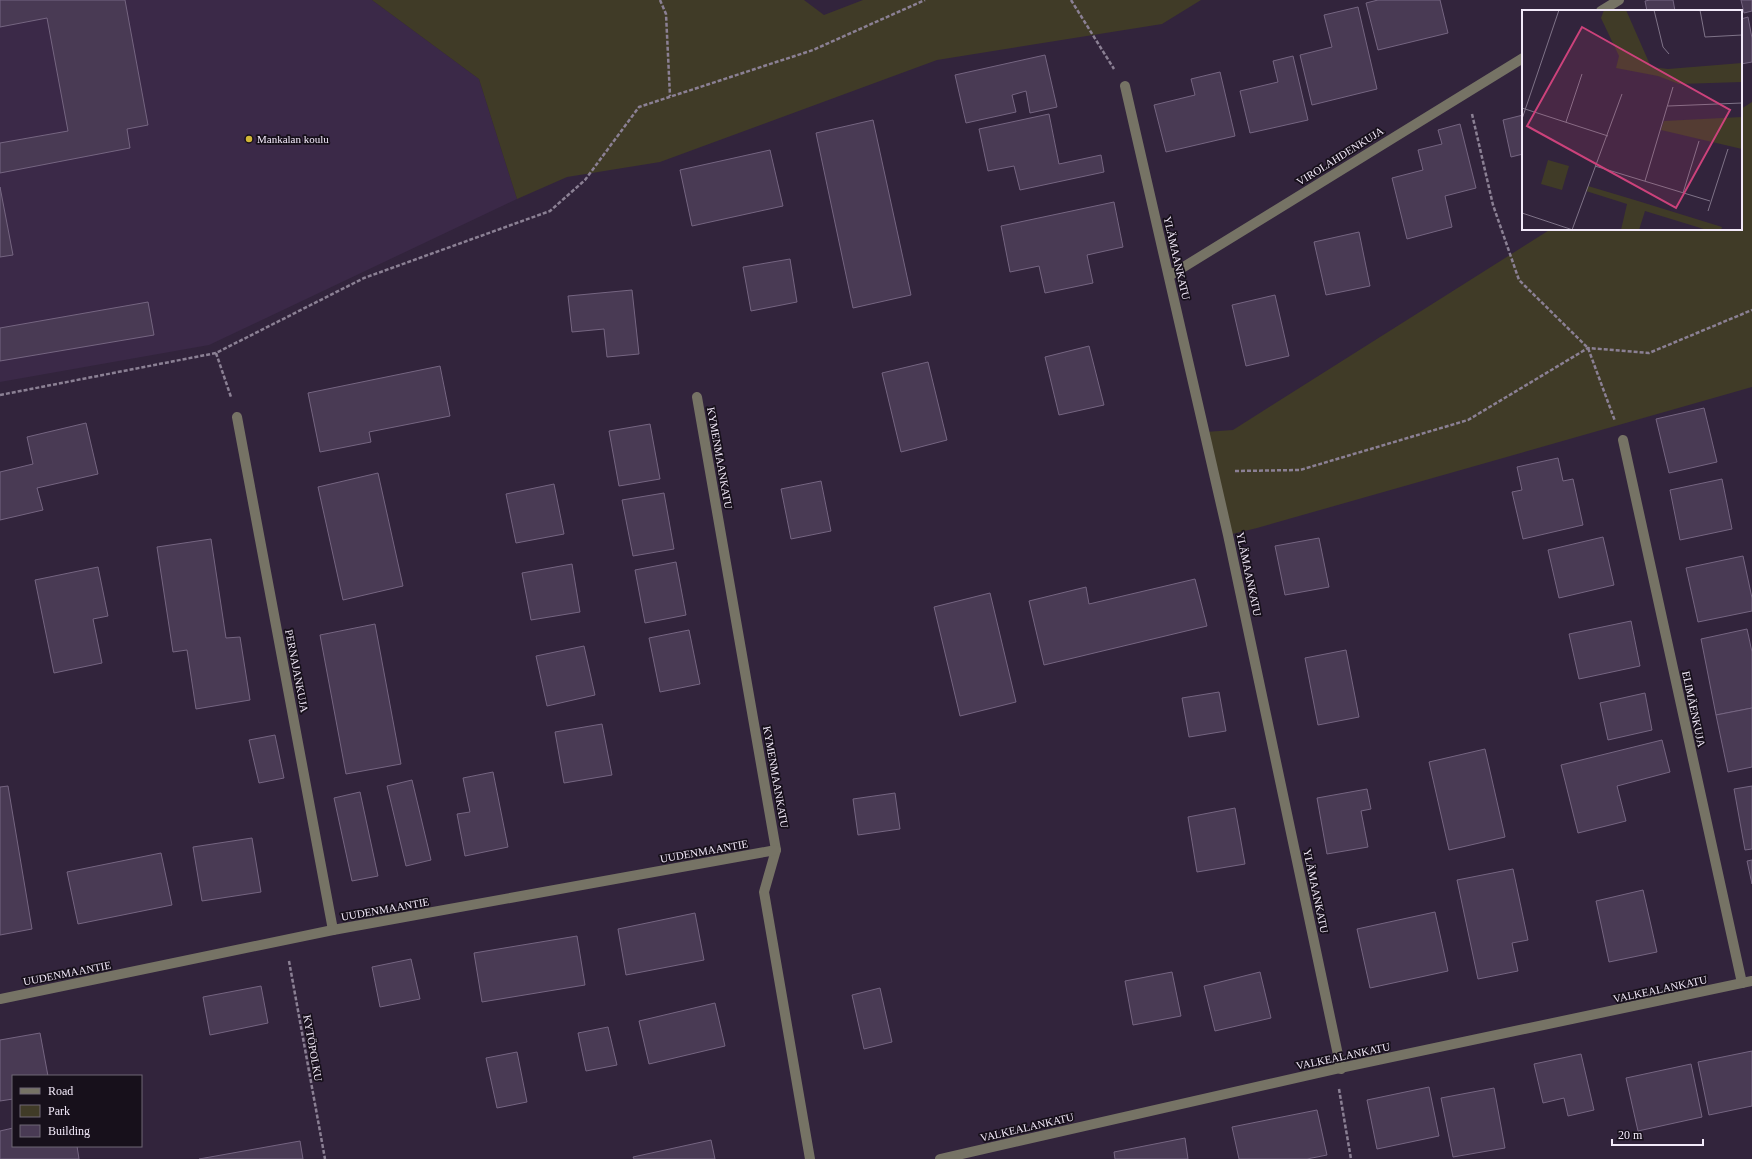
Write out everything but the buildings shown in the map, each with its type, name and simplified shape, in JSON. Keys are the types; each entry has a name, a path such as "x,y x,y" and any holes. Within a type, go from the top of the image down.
{"street":[{"path":"1603,10 1619,0"},
{"name":"VIROLAHDENKUJA","path":"1169,276 1467,91 1522,59"},
{"name":"YLÄMAANKATU","path":"1125,86 1214,472 1338,1069"},
{"name":"KYMENMAANKATU","path":"698,397 776,850 764,892 810,1159"},
{"name":"PERNAJANKUJA","path":"237,417 333,930"},
{"name":"ELIMÄENKUJA","path":"1623,440 1747,982"},
{"name":"UUDENMAANTIE","path":"0,999 333,930 776,850"},
{"name":"VALKEALANKATU","path":"940,1159 1338,1069 1747,982"}],"path":[{"path":"660,0 666,14 670,96"},
{"path":"0,395 216,353 364,278 550,211 585,180 639,107 813,50 925,0"},
{"path":"1071,0 1125,86"},
{"path":"1467,91 1493,205 1519,280 1588,348 1623,440"},
{"path":"1214,472 1300,470 1468,420 1588,348 1649,353 1748,313 1752,310"},
{"path":"1748,313 1752,314"},
{"path":"216,353 237,417"},
{"name":"KYTÖPOLKU","path":"285,941 325,1159"},
{"path":"1338,1069 1351,1159"}],"shaded area":[{"name":"Mankalan koulu","path":"0,0 372,0 479,79 517,199 209,345 0,382"}],"green space":[{"path":"372,0 804,0 824,15 863,0 1201,0 1162,24 937,60 660,162 567,177 517,199 479,79"},
{"path":"1752,102 1752,387 1228,535 1205,432 1233,430 1549,230 1742,230 1742,108"}],"place":[{"name":"Mankalan koulu","path":"249,139"}]}
